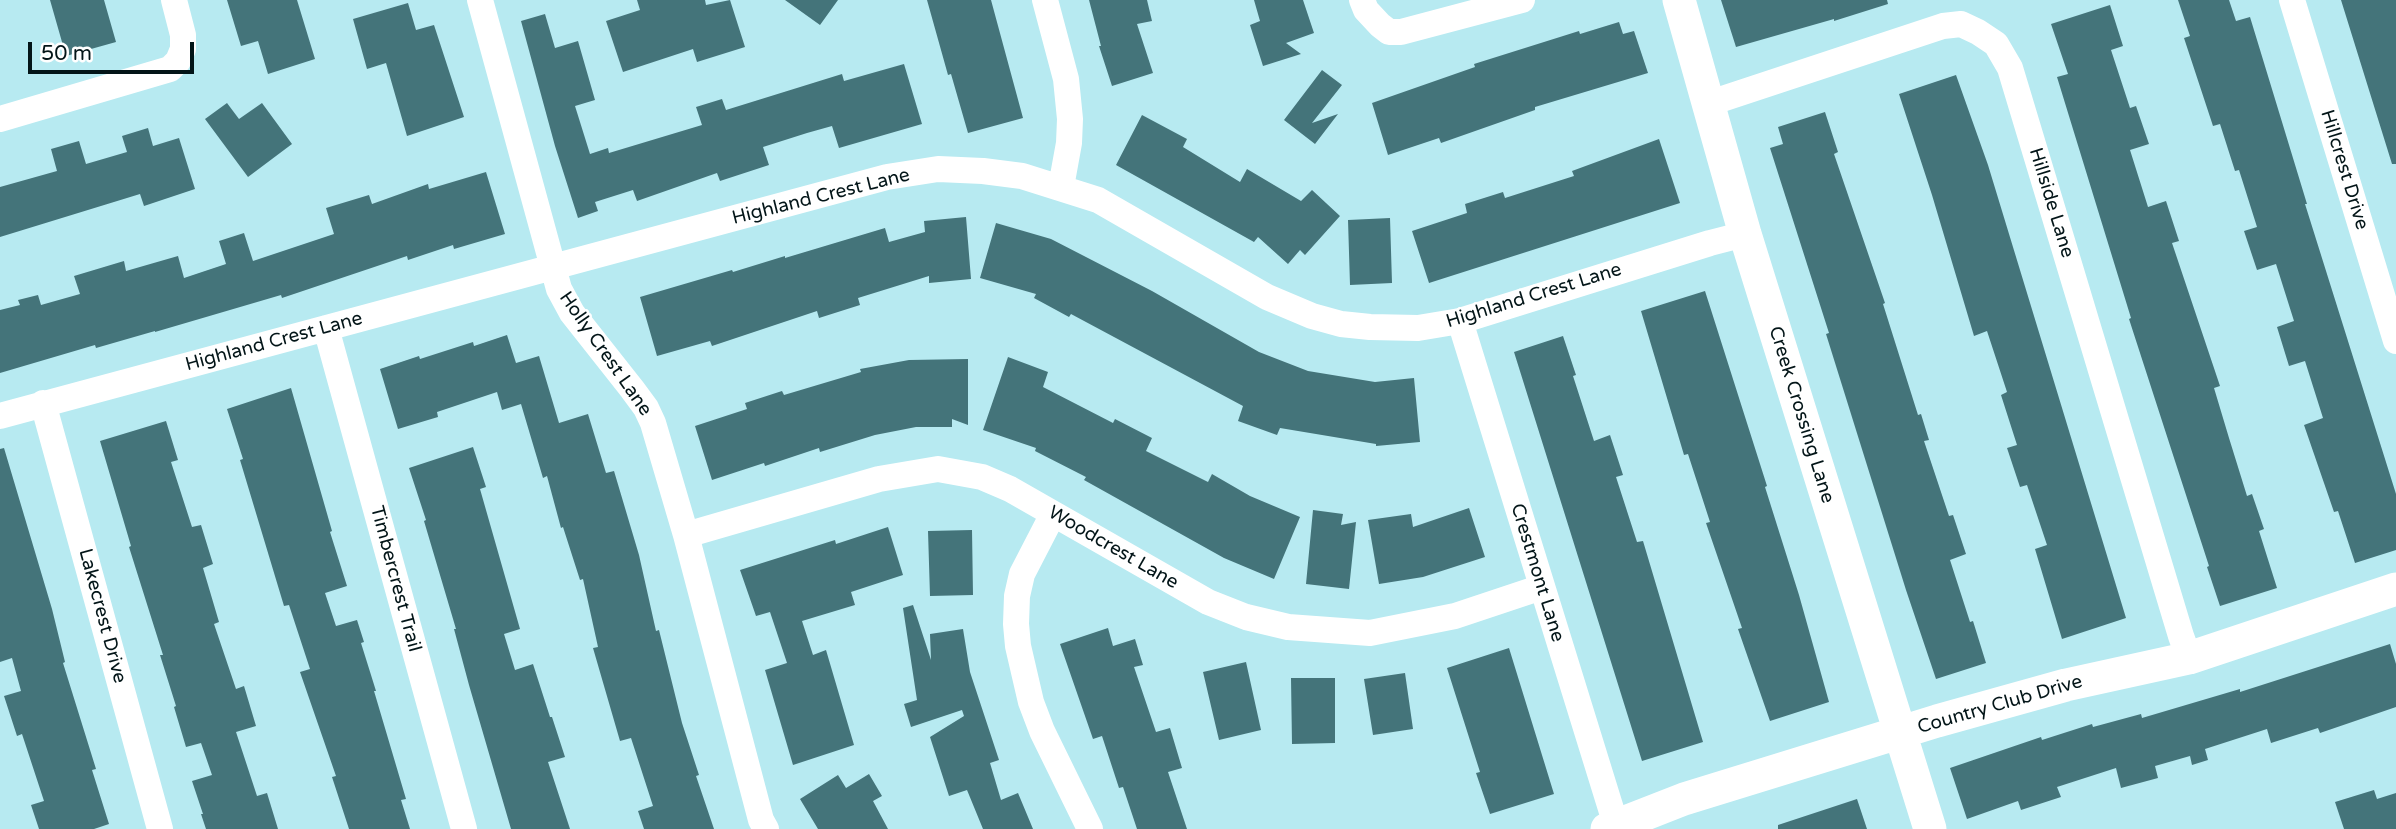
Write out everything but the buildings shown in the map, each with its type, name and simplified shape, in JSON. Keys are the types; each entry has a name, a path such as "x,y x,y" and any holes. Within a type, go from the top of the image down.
{"street":[{"path":"0,119 170,69 178,61 183,49 183,35 174,0"},
{"name":"Holly Crest Lane","path":"480,0 559,289 572,313 646,408 665,461 761,820 766,829"},
{"path":"1045,0 1066,79 1070,118 1061,187"},
{"path":"1362,0 1366,10 1380,25 1389,32 1401,32 1522,0"},
{"name":"Creek Crossing Lane","path":"1679,0 1745,234 1930,829"},
{"name":"Hillcrest Drive","path":"2292,0 2391,311 2396,341"},
{"name":"Hillside Lane","path":"1707,104 1943,26 1961,24 1996,44 2010,68 2189,658"},
{"name":"Highland Crest Lane","path":"0,416 887,177 938,169 1022,176 1061,187 1098,200 1267,297 1312,316 1341,324 1394,329 1460,321 1745,234"},
{"name":"Crestmont Lane","path":"1460,321 1612,827"},
{"name":"Timbercrest Trail","path":"326,328 464,829"},
{"name":"Lakecrest Drive","path":"43,403 160,829"},
{"name":"Woodcrest Lane","path":"686,535 878,479 938,468 982,477 1208,602 1246,617 1288,627 1370,633 1455,616 1542,587"},
{"path":"1053,514 1022,574 1016,614 1018,646 1031,702 1042,731 1090,829"},
{"name":"Country Club Drive","path":"1612,827 1684,799 1937,720 2066,685 2189,658 2396,589"}]}
